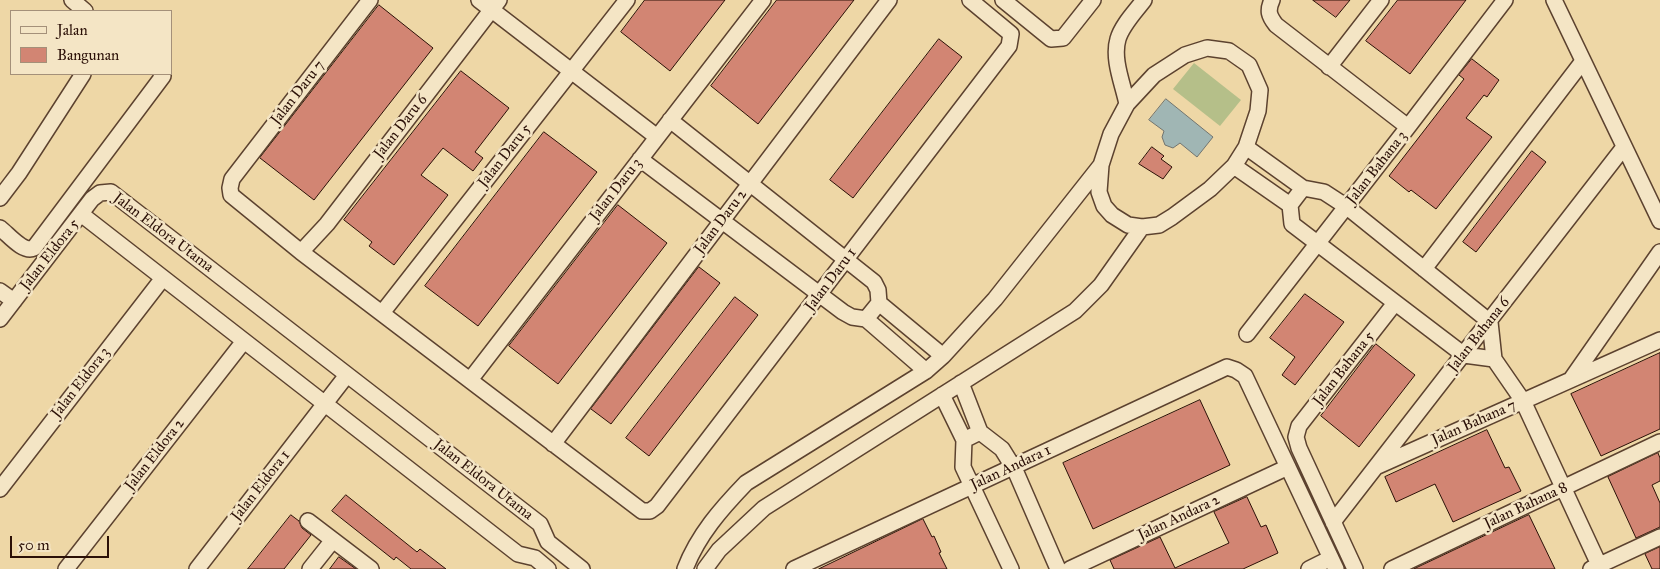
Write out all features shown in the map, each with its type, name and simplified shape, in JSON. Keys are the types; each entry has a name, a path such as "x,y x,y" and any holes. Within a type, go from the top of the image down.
{"street":[{"path":"72,0 84,10"},
{"name":"Jalan Daru 7","path":"302,252 231,195 232,179 370,0"},
{"path":"479,0 495,5 571,72 657,137"},
{"name":"Jalan Daru 5","path":"382,313 627,0"},
{"name":"Jalan Daru 3","path":"470,380 763,0"},
{"name":"Jalan Daru 2","path":"553,444 889,0"},
{"name":"Jalan Daru 1","path":"553,444 642,511 650,511 657,506 1009,46 1011,34 970,0"},
{"path":"1003,0 1051,39 1063,38 1093,0"},
{"path":"1127,104 1116,56 1118,39 1125,25 1144,0"},
{"path":"1329,67 1381,0"},
{"name":"Jalan Bahana 3","path":"1247,334 1505,0"},
{"path":"1554,0 1660,221"},
{"name":"Jalan Daru 6","path":"302,252 327,224 495,5"},
{"path":"1270,5 1270,18 1276,25 1408,127"},
{"path":"1207,48 1229,51 1249,65 1260,90 1258,111 1246,148 1234,166 1210,189 1172,217 1159,224 1142,227 1128,225 1112,215 1104,206 1099,192 1101,165 1111,134 1127,104 1154,75 1185,55 1207,48"},
{"path":"1424,269 1583,61"},
{"path":"0,198 19,173 82,75"},
{"path":"0,228 24,248 30,250 34,248 164,76 162,75"},
{"path":"670,120 874,282 878,290 879,303 866,319"},
{"name":"Jalan Bahana 6","path":"1333,522 1624,147"},
{"path":"1246,148 1303,188 1324,192 1346,207 1490,322 1494,359 1523,401 1597,568 1660,537"},
{"path":"640,159 843,312 866,319 926,371"},
{"path":"685,569 692,552 706,529 723,506 746,483 926,371 943,356 995,299 1101,165"},
{"path":"1234,166 1290,205"},
{"path":"1303,188 1290,205 1292,224 1464,355 1494,359"},
{"name":"Jalan Eldora Utama","path":"81,214 92,199 100,193 111,192 540,524 548,542"},
{"path":"81,214 518,554 535,558 548,569"},
{"name":"Jalan Eldora 5","path":"0,319 81,214"},
{"path":"705,569 719,550 764,508 1075,311 1101,286 1142,227"},
{"path":"302,252 553,444"},
{"path":"1571,380 1660,252"},
{"name":"Jalan Eldora 3","path":"0,489 163,278"},
{"path":"0,291 14,301"},
{"path":"879,303 943,356"},
{"name":"Jalan Bahana 5","path":"1333,522 1299,448 1296,437 1299,426 1395,303"},
{"name":"Jalan Bahana 7","path":"1376,467 1660,340"},
{"name":"Jalan Eldora 2","path":"66,569 244,341"},
{"name":"Jalan Andara 1","path":"794,569 1227,367 1245,376 1288,467"},
{"name":"Jalan Eldora 1","path":"197,569 347,375"},
{"path":"961,383 980,432 1002,449 1013,467 1058,569"},
{"path":"942,395 964,440 963,467 1011,569"},
{"path":"964,440 980,432"},
{"name":"Jalan Bahana 8","path":"1392,569 1660,442"},
{"path":"1288,467 1333,564 1309,569"},
{"name":"Jalan Andara 2","path":"1070,569 1288,467"},
{"path":"308,521 371,569"},
{"path":"1333,522 1355,569"},
{"path":"310,569 333,540"},
{"path":"535,558 548,542 582,569"}],"green space":[{"path":"1194,63 1241,100 1220,126 1173,89"}],"water":[{"path":"1166,99 1213,137 1197,157 1180,143 1173,148 1165,145 1162,137 1164,131 1149,120"}],"building":[{"path":"645,0 725,0 670,71 621,32"},
{"path":"777,0 854,0 758,124 711,86"},
{"path":"1313,0 1350,0 1336,17"},
{"path":"1398,0 1466,0 1410,74 1366,41"},
{"path":"379,5 433,48 314,200 260,158"},
{"path":"939,39 962,57 853,198 830,180"},
{"path":"1472,59 1499,80 1487,97 1484,95 1466,118 1492,137 1436,209 1411,190 1409,192 1389,176 1464,79 1459,75"},
{"path":"461,71 509,108 475,152 483,158 473,171 443,148 421,175 448,195 394,265 369,246 372,242 344,220"},
{"path":"544,132 597,172 478,326 425,286"},
{"path":"1152,147 1164,156 1161,159 1172,167 1163,179 1139,164"},
{"path":"1532,151 1546,162 1476,252 1463,242"},
{"path":"618,205 667,243 558,384 509,346"},
{"path":"699,267 720,283 611,424 591,409"},
{"path":"1305,294 1344,322 1295,385 1282,375 1295,357 1270,338"},
{"path":"735,297 758,315 649,456 626,438"},
{"path":"1376,344 1415,375 1359,447 1321,416"},
{"path":"1660,353 1660,429 1601,456 1571,394"},
{"path":"1200,400 1230,465 1093,529 1063,463"},
{"path":"1487,430 1505,468 1509,467 1521,491 1453,522 1435,484 1396,502 1385,477"},
{"path":"1658,453 1660,458 1660,481 1652,485 1660,503 1660,527 1636,538 1608,477"},
{"path":"346,495 417,552 420,549 446,569 411,569 396,557 394,560 332,511"},
{"path":"1247,497 1261,527 1266,525 1278,553 1243,569 1114,569 1110,560 1160,537 1175,568 1229,543 1214,512"},
{"path":"291,515 311,535 284,569 248,569"},
{"path":"1529,515 1555,569 1414,569"},
{"path":"923,519 932,537 934,536 941,552 939,553 947,569 819,569"},
{"path":"1660,547 1660,569 1652,569 1645,554"},
{"path":"339,557 356,569 330,569"}]}
